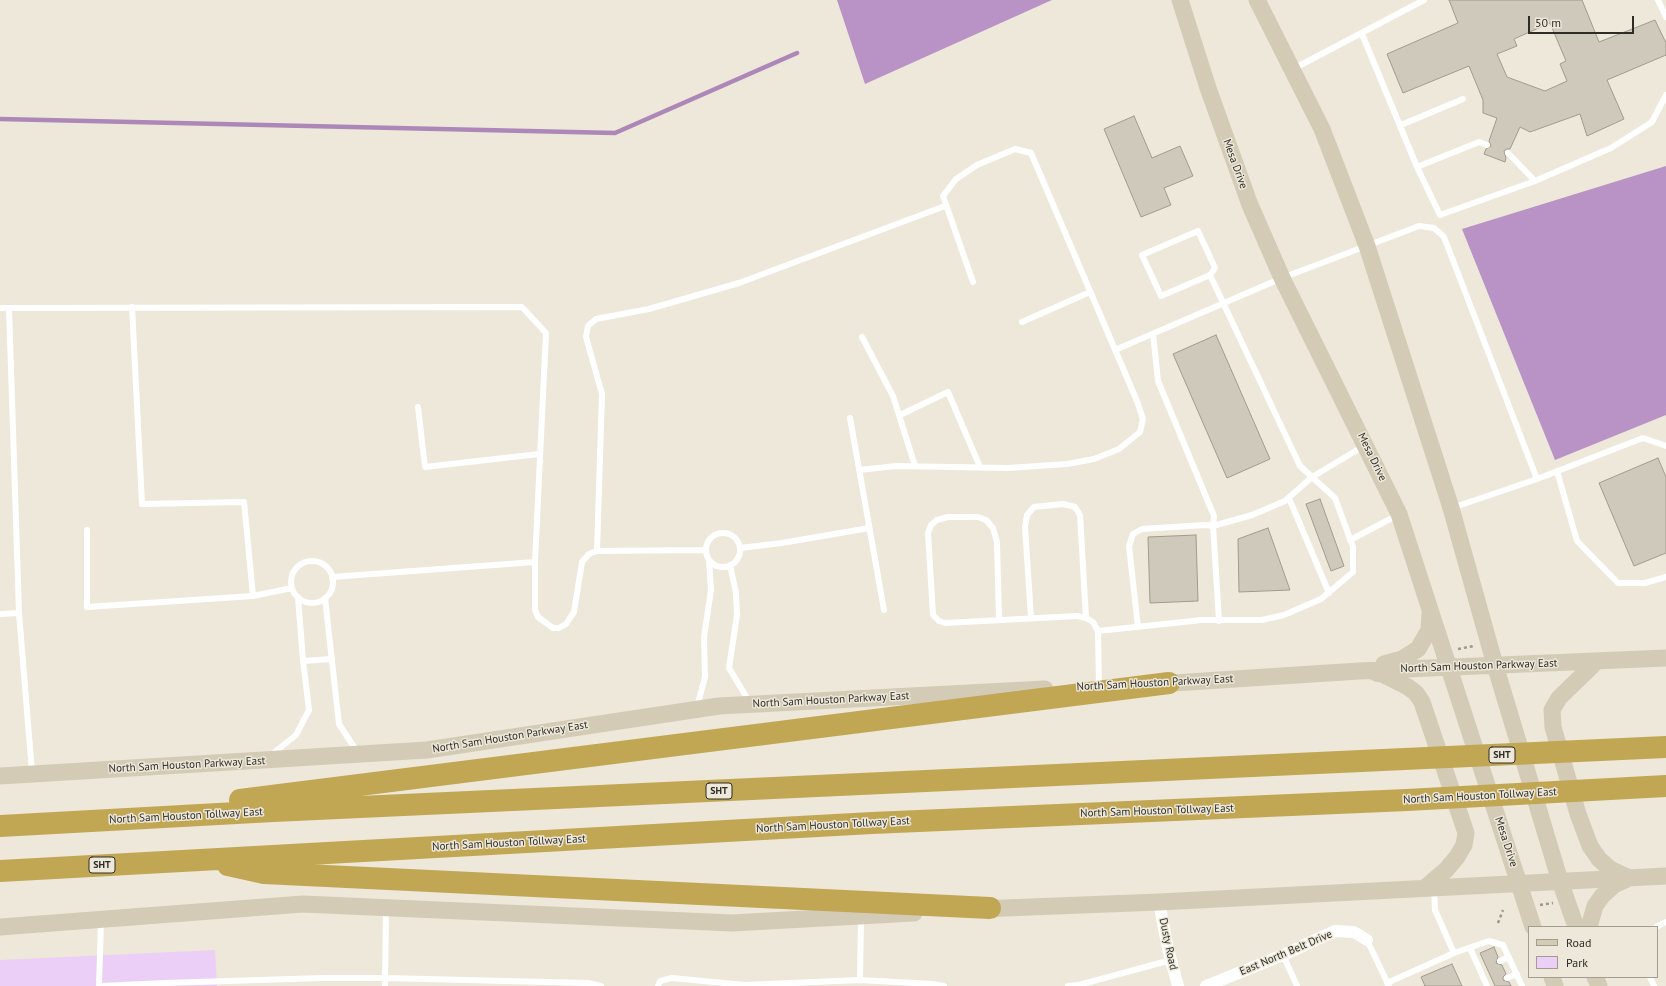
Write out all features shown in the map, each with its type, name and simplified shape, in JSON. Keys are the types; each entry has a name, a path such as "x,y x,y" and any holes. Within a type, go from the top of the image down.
{"highway":[{"path":"49,824 1169,683"},
{"name":"North Sam Houston Tollway East","path":"0,826 281,811 1666,748"},
{"name":"North Sam Houston Tollway East","path":"0,871 872,823 1407,800 1666,786"},
{"path":"203,859 264,873 861,909 990,908"}],"main road":[{"name":"Mesa Drive","path":"1180,0 1208,88 1250,205 1282,278 1399,514 1450,667 1533,926"},
{"path":"1257,0 1322,129 1367,246 1451,508 1495,665 1560,881 1576,926"},
{"path":"1359,671 1402,659 1418,649 1429,630 1430,610"},
{"name":"North Sam Houston Parkway East","path":"0,776 427,750 697,709 751,704 1169,683 1359,671 1666,658"},
{"path":"1597,661 1559,698 1552,710 1553,727 1578,814 1590,846 1599,859 1610,869 1629,878"},
{"path":"1359,671 1382,674 1416,692 1427,713 1466,834 1464,845 1446,870 1430,887"},
{"path":"990,908 1159,902 1666,876"},
{"path":"1589,926 1595,906 1602,896 1614,885 1629,878"},
{"path":"0,927 303,904 732,923 861,909"}],"street":[{"name":"Dusty Road","path":"1159,902 1178,986"},
{"name":"East North Belt Drive","path":"1206,986 1283,955 1335,931 1354,932 1366,940"}],"lane":[{"path":"1292,70 1424,0"},
{"path":"1658,0 1666,17"},
{"path":"1362,34 1417,166 1440,215"},
{"path":"1434,228 1440,215 1535,181 1611,148 1652,122 1666,95"},
{"path":"1401,125 1463,99"},
{"path":"1417,166 1479,142 1487,145"},
{"path":"859,470 896,466 1008,468 1067,464 1094,460 1119,449 1140,432 1143,419 1031,153 1015,149 977,165 956,179 943,196 973,282"},
{"path":"1508,153 1535,181"},
{"path":"597,551 602,394 586,337 588,326 596,319 649,309 738,283 946,206"},
{"path":"1115,350 1282,278 1419,226 1434,228 1444,237 1537,479"},
{"path":"1198,230 1215,268 1210,275 1161,296 1142,255 1198,230"},
{"path":"1098,631 1202,620 1262,620 1284,615 1321,599 1353,572 1353,547 1335,498 1300,466 1210,275"},
{"path":"1022,322 1090,292"},
{"path":"132,307 142,504 244,502 253,596"},
{"path":"0,308 522,307 546,333 535,562 535,610 538,617 553,628 560,628 566,624 574,612 582,562 589,554 597,551 706,550"},
{"path":"9,308 19,613 33,774"},
{"path":"1153,334 1158,381 1214,516 1213,526 1219,621"},
{"path":"862,337 893,396 915,466"},
{"path":"900,415 948,392 980,467"},
{"path":"418,407 426,467 539,454"},
{"path":"850,418 884,610"},
{"path":"1451,508 1537,479 1643,438 1666,446"},
{"path":"1138,627 1129,546 1133,534 1142,529 1205,525 1213,526 1252,515 1285,501 1312,477 1366,445"},
{"path":"1557,471 1577,541 1618,583 1645,583 1666,577"},
{"path":"1289,498 1329,593"},
{"path":"1031,618 1025,527 1027,515 1034,507 1063,504 1075,507 1080,515 1086,618"},
{"path":"1350,540 1399,514"},
{"path":"999,619 997,542 993,528 986,520 978,517 948,517 938,520 931,526 928,533 933,615 939,621 945,623 1077,616 1086,618 1092,622 1098,631 1099,686"},
{"path":"740,548 782,543 870,528"},
{"path":"87,530 86,608 253,596 292,588"},
{"path":"697,709 705,677 704,637 711,590 709,560 706,550 712,537 722,533 735,539 740,548 738,558 730,565 721,567 709,560"},
{"path":"264,760 296,735 309,710 303,661 298,597 292,588 291,578 294,572 304,563 311,561 324,565 332,577 332,589 320,601 308,602 298,597"},
{"path":"332,577 535,562"},
{"path":"730,565 736,593 737,615 729,668 751,704"},
{"path":"324,598 339,724 359,754"},
{"path":"0,614 19,613"},
{"path":"303,661 332,659"},
{"path":"1430,887 1436,910 1454,953"},
{"path":"385,986 386,908"},
{"path":"860,980 861,909"},
{"path":"101,919 100,986 165,985 301,979 385,978 588,983 601,986"},
{"path":"1366,940 1388,985 1454,953 1489,941 1495,941 1503,944 1522,986"},
{"path":"1470,948 1480,970 1490,985"},
{"path":"1283,955 1297,986"},
{"path":"1500,961 1509,957"},
{"path":"1068,986 1079,985 1171,960"},
{"path":"1480,970 1487,967"},
{"path":"1508,978 1517,974"},
{"path":"658,986 660,981 672,978 744,986 860,980 944,986"},
{"path":"301,979 301,986"}],"path":[{"path":"1458,649 1481,645"},
{"path":"1534,906 1558,902"},
{"path":"1498,922 1503,910"}],"green space":[{"path":"215,950 217,986 0,986 0,960"}],"shaded area":[{"path":"837,0 1052,0 865,84"},
{"path":"1666,166 1666,415 1555,460 1462,229"}],"building":[{"path":"1449,0 1582,0 1599,42 1655,20 1666,43 1666,55 1607,80 1624,119 1587,136 1580,114 1530,132 1520,127 1510,149 1504,151 1506,158 1505,162 1484,154 1486,149 1491,146 1489,141 1497,118 1483,113 1483,100 1469,66 1403,93 1387,54 1458,23","holes":["1550,23 1566,61 1560,64 1567,81 1545,91 1507,77 1497,54 1517,46 1514,39"]},
{"path":"1134,116 1152,158 1180,146 1193,176 1164,188 1171,205 1141,217 1104,129"},
{"path":"1216,335 1270,459 1227,478 1173,354"},
{"path":"1658,458 1666,477 1666,553 1634,566 1599,483"},
{"path":"1320,499 1344,566 1331,571 1306,504"},
{"path":"1268,528 1290,590 1239,592 1238,539"},
{"path":"1196,535 1198,601 1150,603 1148,537"},
{"path":"1494,947 1498,957 1496,963 1502,965 1506,974 1503,977 1503,980 1509,982 1511,986 1495,986 1480,953"},
{"path":"1452,964 1462,986 1425,986 1421,977"}],"waterway":[{"path":"0,119 615,133 797,53"}]}
